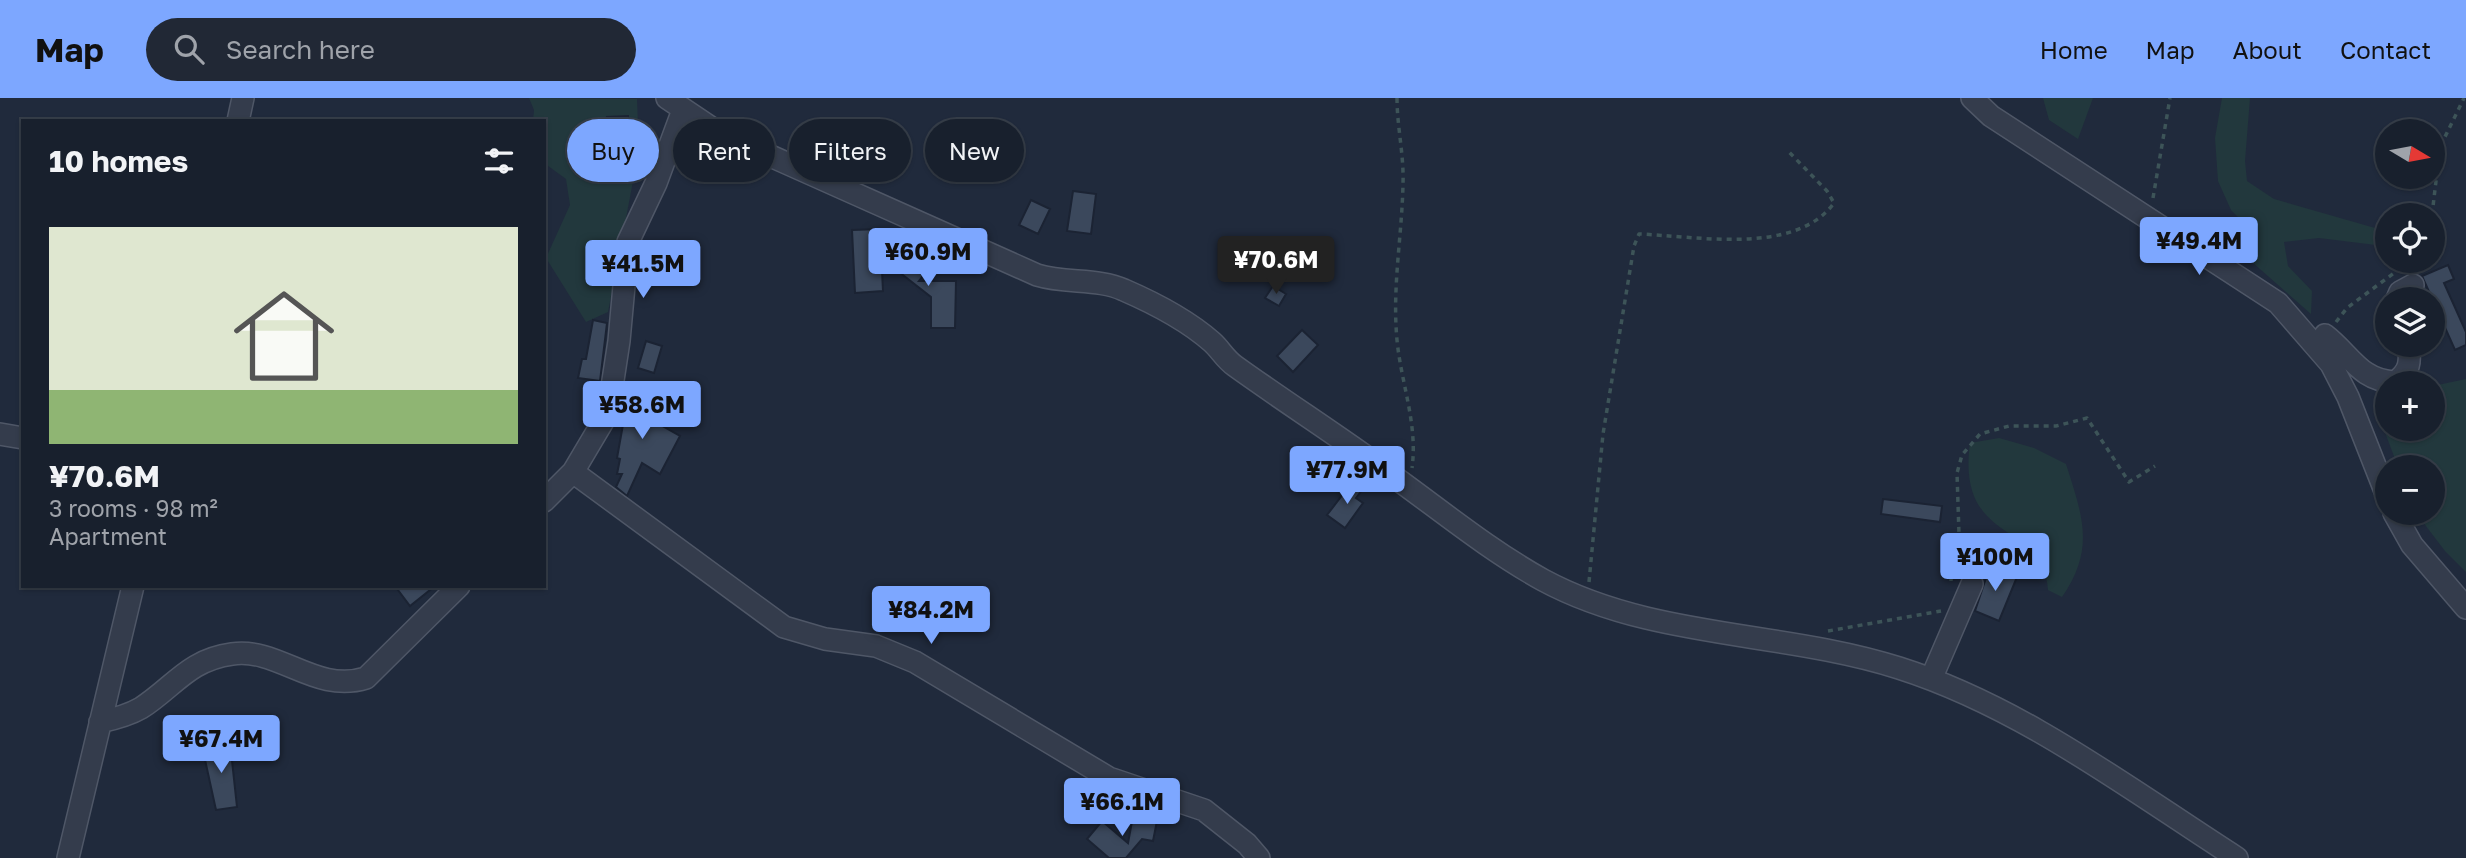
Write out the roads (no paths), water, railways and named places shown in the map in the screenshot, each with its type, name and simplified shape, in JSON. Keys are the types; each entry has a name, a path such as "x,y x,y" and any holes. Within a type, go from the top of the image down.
{"street":[{"path":"238,119 243,98"},
{"path":"1972,98 1991,116 2278,303 2303,329 2330,364 2347,397 2375,466"},
{"path":"546,499 573,472 608,413 619,341 628,242 656,183 675,104 719,133 1037,275 1066,283 1108,284 1156,306 1196,330 1236,367 1408,487 1477,539 1544,580 1633,613 1838,652 1931,679 1990,704 2237,858"},
{"path":"2325,335 2362,372 2387,382 2395,382 2408,370 2411,357"},
{"path":"0,434 21,438"},
{"path":"573,472 784,627 825,639 876,646 915,662 1109,778 1204,810 1259,858"},
{"path":"2401,525 2412,545 2466,608"},
{"path":"1931,679 1957,610 1972,584"},
{"path":"68,858 133,588"},
{"path":"100,722 141,708 185,671 233,654 257,654 322,679 348,684 366,678 457,588"}]}
